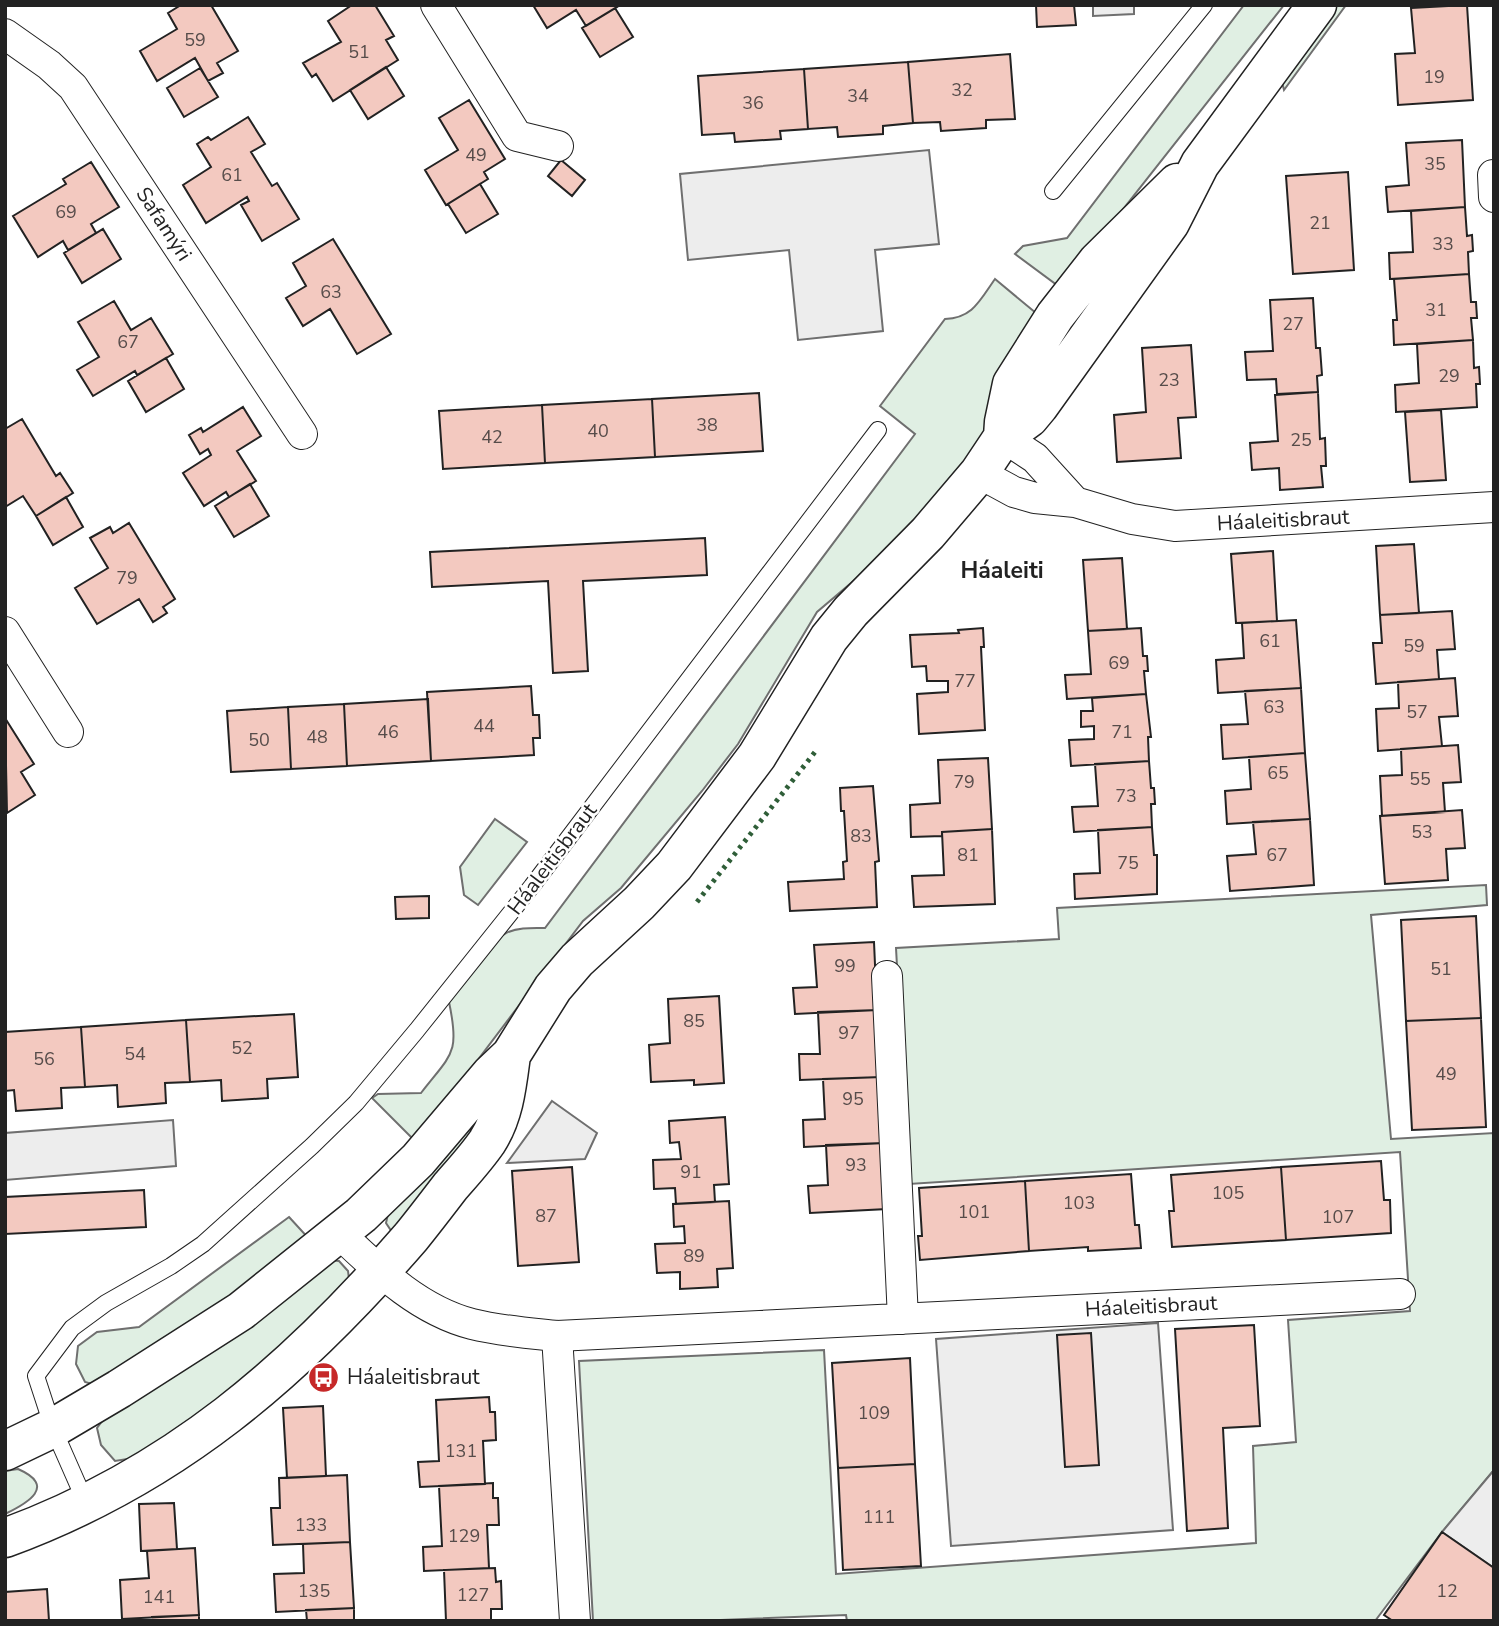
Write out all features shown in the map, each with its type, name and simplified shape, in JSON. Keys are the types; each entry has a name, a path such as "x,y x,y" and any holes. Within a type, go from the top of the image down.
{"street":[{"path":"436,5 517,136 558,146"},
{"path":"5,1451 53,1428 119,1389 241,1311 340,1233 418,1160 491,1074 511,1055 561,979 601,936 639,903 674,866 757,756 829,638 874,586 928,533 979,473 1003,437 1003,422 1012,384 1055,316 1098,261 1162,197 1200,164 1317,5"},
{"name":"Safamýri","path":"5,34 49,65 73,87 302,434"},
{"path":"1003,437 1035,458 1074,502"},
{"name":"Háaleitisbraut","path":"979,473 1014,492 1035,498 1074,502 1132,519 1175,526 1494,507"},
{"path":"5,632 68,732"},
{"path":"887,975 903,1319"},
{"path":"5,1538 87,1505 192,1443 253,1395 301,1352 380,1272 473,1161 497,1127 505,1098 511,1055"},
{"name":"Háaleitisbraut","path":"340,1233 380,1272 415,1299 447,1316 491,1328 557,1336 1400,1294"},
{"path":"557,1336 575,1621"}],"lane":[{"path":"1053,191 1204,5"},
{"name":"Háaleitisbraut","path":"87,1505 53,1428 36,1376 72,1328 106,1303 171,1266 203,1244 268,1187 356,1103 532,887 878,430"}],"green space":[{"path":"1244,5 1284,5 1061,288 1015,254 1023,246 1067,238"},
{"path":"1328,5 1346,5 1284,90 1282,82"},
{"path":"995,279 1042,318 976,453 890,550 817,612 738,744 702,791 621,888 583,921 458,1086 413,1139 372,1098 378,1094 421,1093 440,1069 451,1052 453,1043 449,1002 499,938 515,930 545,928 915,434 880,406 945,319 955,318 969,311 980,301"},
{"path":"495,819 527,842 478,905 464,895 460,867"},
{"path":"1486,885 1487,905 1371,915 1391,1139 1494,1133 1494,1470 1442,1532 1375,1621 847,1621 846,1615 696,1621 593,1621 579,1361 824,1350 836,1574 1256,1543 1253,1446 1296,1442 1288,1320 1410,1311 1400,1152 909,1184 896,948 1059,939 1057,908"},
{"path":"479,1112 491,1115 392,1232 386,1223 388,1214"},
{"path":"289,1217 312,1242 99,1386 85,1382 76,1364 78,1346 97,1332 139,1327"},
{"path":"327,1260 339,1261 348,1271 350,1287 265,1366 140,1457 115,1461 101,1445 97,1428 109,1412"},
{"path":"18,1469 30,1475 37,1488 30,1499 5,1514 5,1471"}],"shaded area":[{"path":"1093,5 1134,5 1134,14 1093,16"},
{"path":"929,150 939,244 875,250 883,331 798,340 789,250 688,260 680,174"},
{"path":"552,1101 597,1133 585,1159 507,1163"},
{"path":"173,1120 176,1166 5,1180 5,1133"},
{"path":"1158,1323 1173,1530 951,1546 936,1339"},
{"path":"1494,1470 1494,1568 1442,1532"}],"building":[{"path":"181,5 211,5 238,51 217,63 223,73 208,81 195,58 157,81 140,51 177,29 168,13"},
{"path":"352,5 375,5 394,36 386,40 398,60 333,101 316,74 312,77 303,63 341,42 328,21"},
{"path":"533,5 617,7 586,26 576,10 547,28"},
{"path":"1036,5 1074,5 1076,25 1037,27"},
{"path":"1467,5 1473,100 1398,105 1395,54 1415,53 1411,8"},
{"path":"615,8 633,37 600,57 582,28"},
{"path":"1010,54 1015,119 986,120 986,128 941,131 940,122 913,123 908,62"},
{"path":"908,62 913,123 883,126 883,134 838,137 837,127 808,129 804,69"},
{"path":"386,67 404,96 368,119 350,90"},
{"path":"200,68 218,97 184,117 167,88"},
{"path":"804,69 808,129 780,131 781,139 735,142 734,133 702,135 698,76"},
{"path":"469,100 505,159 484,172 488,179 446,205 425,170 458,150 439,118"},
{"path":"248,117 265,144 251,152 272,186 277,183 299,219 262,241 241,205 249,201 247,197 206,223 183,185 211,167 197,144 208,137 211,140"},
{"path":"1462,140 1465,207 1388,212 1386,187 1409,185 1406,143"},
{"path":"561,160 585,180 572,196 548,176"},
{"path":"91,162 119,207 91,224 96,233 68,250 63,241 38,257 13,216 66,184 63,179"},
{"path":"1348,172 1354,270 1293,274 1286,176"},
{"path":"480,184 498,214 466,233 448,204"},
{"path":"1465,207 1467,236 1472,235 1473,251 1468,252 1469,274 1390,279 1389,253 1413,252 1411,211"},
{"path":"103,229 121,259 82,283 64,253"},
{"path":"333,239 391,334 357,354 330,309 303,326 286,298 306,286 293,263"},
{"path":"1469,274 1471,302 1476,302 1477,318 1471,318 1473,340 1394,345 1393,320 1397,320 1394,279"},
{"path":"1313,298 1316,348 1320,348 1322,375 1317,376 1318,392 1277,394 1276,379 1247,380 1245,352 1273,351 1270,300"},
{"path":"114,301 131,330 151,318 173,354 137,375 135,371 93,396 77,370 99,357 78,322"},
{"path":"1473,340 1474,368 1479,367 1480,384 1476,384 1477,407 1396,412 1395,385 1419,383 1417,344"},
{"path":"1191,345 1196,417 1178,418 1181,458 1117,462 1114,415 1146,412 1142,348"},
{"path":"166,358 184,389 146,412 128,381"},
{"path":"1318,392 1320,439 1325,438 1326,466 1321,466 1323,487 1280,490 1279,468 1252,470 1250,443 1278,441 1275,395"},
{"path":"759,393 763,451 655,457 652,399"},
{"path":"652,399 655,457 545,463 542,405"},
{"path":"542,405 545,463 443,469 439,411"},
{"path":"243,407 261,436 237,451 256,481 229,497 226,492 204,506 183,473 211,455 208,449 200,454 189,435 201,428 203,432"},
{"path":"1441,410 1446,480 1410,482 1405,412"},
{"path":"22,419 56,476 60,473 73,493 36,516 23,496 5,507 5,429"},
{"path":"250,484 269,516 234,537 215,506"},
{"path":"66,497 83,527 53,545 36,516"},
{"path":"129,523 175,599 163,607 167,613 153,622 139,599 97,624 75,588 108,568 90,538 110,527 113,533"},
{"path":"705,538 707,575 583,581 588,671 553,673 548,581 432,587 430,552"},
{"path":"1414,544 1419,613 1380,615 1376,546"},
{"path":"1273,551 1277,621 1236,623 1231,554"},
{"path":"1122,558 1127,629 1088,631 1083,560"},
{"path":"1452,611 1455,649 1437,650 1439,679 1376,684 1373,643 1382,643 1380,615"},
{"path":"1296,620 1301,688 1218,693 1216,660 1244,658 1242,623"},
{"path":"983,628 984,647 981,647 985,730 919,734 917,694 948,692 948,681 927,681 926,666 912,667 910,635 959,633 958,630"},
{"path":"1141,628 1143,656 1147,656 1148,671 1144,671 1146,694 1067,699 1065,675 1091,674 1088,631"},
{"path":"1455,678 1458,716 1439,717 1442,746 1378,751 1376,709 1399,708 1398,682"},
{"path":"531,686 533,715 539,715 540,738 533,738 534,755 431,761 427,692"},
{"path":"1301,688 1305,753 1223,759 1221,725 1248,724 1245,691"},
{"path":"1146,694 1151,737 1148,737 1149,761 1071,766 1069,740 1094,739 1094,726 1081,727 1081,711 1093,711 1092,698"},
{"path":"428,699 431,761 347,766 344,704"},
{"path":"344,704 347,766 291,769 288,707"},
{"path":"288,707 291,769 231,772 227,711"},
{"path":"5,718 34,764 21,772 35,795 7,813"},
{"path":"1458,745 1461,782 1443,783 1445,812 1382,816 1380,776 1402,775 1401,749"},
{"path":"1305,753 1310,819 1227,824 1225,791 1251,789 1249,757"},
{"path":"988,758 992,829 911,837 910,805 940,803 938,760"},
{"path":"1149,761 1155,804 1151,804 1152,827 1074,832 1072,807 1098,806 1095,764"},
{"path":"873,786 879,861 875,862 877,907 790,911 788,882 844,879 843,862 847,861 840,788"},
{"path":"1462,810 1465,848 1446,849 1448,880 1385,884 1380,816"},
{"path":"1310,819 1314,885 1230,891 1227,856 1256,854 1253,822"},
{"path":"1152,827 1154,855 1157,855 1157,894 1075,899 1074,874 1100,873 1098,830"},
{"path":"992,829 995,904 914,907 912,876 944,875 942,832"},
{"path":"429,896 429,918 396,919 395,897"},
{"path":"1476,916 1481,1018 1406,1021 1401,920"},
{"path":"874,942 877,1010 795,1014 793,988 817,987 814,945"},
{"path":"719,996 724,1083 694,1085 694,1080 651,1082 649,1045 670,1043 668,999"},
{"path":"878,1010 881,1077 800,1080 799,1054 820,1054 818,1012"},
{"path":"294,1014 298,1077 267,1079 268,1098 222,1101 221,1080 190,1082 186,1020"},
{"path":"1481,1018 1486,1127 1412,1130 1406,1021"},
{"path":"186,1020 190,1082 165,1083 166,1103 118,1107 117,1085 85,1087 81,1027"},
{"path":"81,1027 85,1087 61,1088 62,1108 16,1111 14,1090 5,1091 5,1032"},
{"path":"881,1077 884,1143 804,1147 803,1120 825,1119 823,1079"},
{"path":"725,1117 729,1184 714,1185 715,1202 676,1204 675,1188 654,1189 653,1160 681,1159 679,1142 670,1143 669,1121"},
{"path":"884,1143 887,1209 810,1213 808,1186 828,1185 826,1145"},
{"path":"1381,1161 1384,1200 1390,1200 1391,1233 1286,1240 1281,1167"},
{"path":"572,1167 579,1262 518,1266 512,1171"},
{"path":"1281,1167 1286,1240 1172,1247 1169,1211 1174,1211 1171,1175"},
{"path":"1131,1174 1135,1225 1139,1225 1141,1248 1088,1251 1088,1247 1029,1251 1025,1181"},
{"path":"1025,1181 1029,1251 920,1260 918,1236 922,1236 919,1188"},
{"path":"144,1190 146,1227 5,1234 5,1197"},
{"path":"729,1201 733,1268 717,1269 718,1287 680,1289 680,1272 657,1273 655,1244 685,1243 684,1226 674,1227 673,1204"},
{"path":"1254,1325 1260,1426 1223,1428 1228,1528 1187,1531 1175,1329"},
{"path":"1091,1333 1099,1465 1065,1467 1057,1335"},
{"path":"910,1358 915,1464 838,1468 832,1363"},
{"path":"489,1397 490,1412 495,1412 496,1440 483,1441 485,1484 420,1487 418,1462 439,1461 436,1400"},
{"path":"323,1406 326,1476 287,1478 283,1408"},
{"path":"915,1464 921,1566 843,1570 838,1468"},
{"path":"347,1475 350,1542 273,1545 271,1508 280,1508 279,1478"},
{"path":"493,1483 493,1498 498,1498 499,1525 487,1525 489,1568 424,1571 423,1547 442,1546 439,1486"},
{"path":"174,1503 177,1549 141,1551 139,1504"},
{"path":"1442,1532 1494,1568 1494,1621 1393,1621 1384,1615"},
{"path":"350,1542 354,1608 276,1612 274,1574 304,1573 303,1544"},
{"path":"195,1548 199,1615 122,1619 120,1580 149,1578 147,1551"},
{"path":"495,1568 496,1582 501,1581 502,1609 491,1609 491,1621 446,1621 444,1570"},
{"path":"47,1589 49,1621 5,1621 5,1592"},
{"path":"354,1608 354,1621 307,1621 306,1610"},
{"path":"199,1615 199,1621 152,1621 152,1617"}],"hedge":[{"path":"697,902 815,752"}],"place":[{"name":"Háaleitisbraut","path":"324,1377"}],"district":[{"name":"Háaleiti","path":"1002,570"}]}
